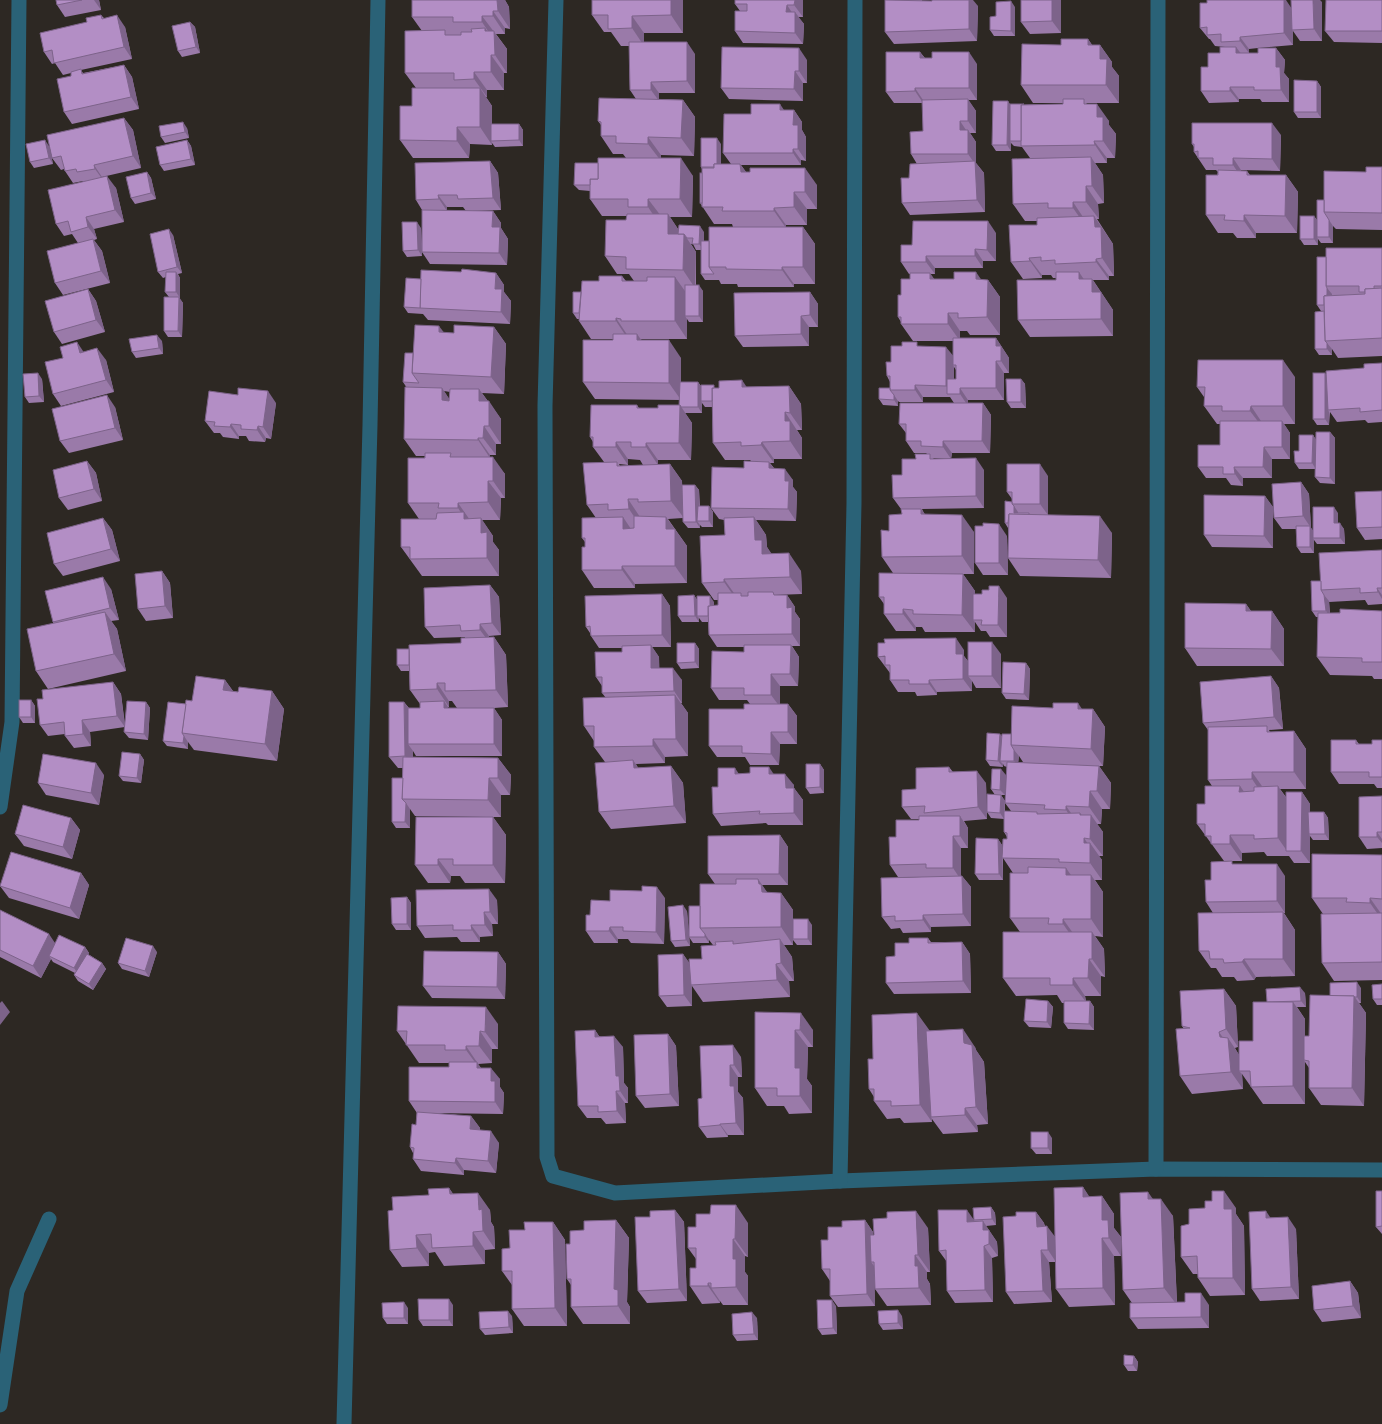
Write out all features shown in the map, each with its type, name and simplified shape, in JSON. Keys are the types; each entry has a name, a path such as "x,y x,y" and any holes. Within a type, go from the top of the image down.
{"street":[{"path":"0,807 12,722 19,0"},
{"path":"344,1424 370,425 378,0"},
{"path":"556,0 545,406 547,1157 553,1176 615,1193 840,1181 1156,1170 1382,1170"},
{"path":"840,1181 854,503 855,0"},
{"path":"1156,1170 1158,0"},
{"path":"0,1405 17,1291 48,1219"}],"building":[{"path":"56,0 82,0 57,5"},
{"path":"412,0 497,0 498,11 493,11 493,16 482,16 482,22 453,22 453,17 412,17"},
{"path":"592,0 671,0 671,15 632,16 632,28 608,29 608,15 592,15"},
{"path":"735,0 795,0 794,5 787,5 786,12 795,12 795,33 735,31 735,11 747,11 747,4 735,4"},
{"path":"885,0 969,0 969,29 885,32"},
{"path":"1021,0 1052,0 1052,21 1021,22"},
{"path":"1207,0 1284,0 1284,33 1240,37 1240,41 1221,42 1221,34 1207,35 1207,27 1200,28 1200,3 1207,3"},
{"path":"1291,0 1313,0 1314,29 1292,30"},
{"path":"1326,0 1382,0 1382,31 1325,31"},
{"path":"1011,1 1011,31 990,30 990,17 996,16 996,2"},
{"path":"101,15 102,19 117,15 124,47 54,63 52,50 44,52 40,33 87,22 86,18"},
{"path":"190,22 196,47 178,51 172,26"},
{"path":"485,28 485,31 494,31 495,55 491,55 491,72 474,72 474,79 454,80 454,73 405,73 405,31 445,30 445,35 461,35 461,32 472,32 471,29"},
{"path":"1061,39 1088,39 1088,45 1100,45 1100,59 1107,59 1106,85 1021,85 1022,44 1061,45"},
{"path":"629,42 687,42 687,81 651,82 651,90 630,90"},
{"path":"722,47 799,48 799,71 795,71 794,89 721,88"},
{"path":"1220,47 1236,47 1236,53 1258,53 1258,48 1276,48 1276,67 1280,67 1281,90 1254,90 1254,87 1230,87 1230,91 1201,91 1201,67 1208,67 1208,53 1220,53"},
{"path":"886,52 920,52 920,58 932,58 932,52 969,52 969,88 915,88 915,91 886,92"},
{"path":"124,65 131,97 64,112 57,79 71,76 71,72 81,69 82,74"},
{"path":"1294,80 1317,81 1317,112 1294,112"},
{"path":"412,88 480,88 480,127 457,127 457,141 400,140 400,106 412,106"},
{"path":"599,98 683,100 681,138 648,137 648,144 616,143 616,136 601,136 601,122 598,121"},
{"path":"968,99 968,121 960,121 960,130 968,130 968,154 911,154 910,132 923,131 922,100"},
{"path":"1063,99 1084,99 1084,104 1097,104 1097,117 1103,117 1103,141 1094,141 1095,145 1021,146 1021,105 1063,104"},
{"path":"993,101 1008,101 1007,145 992,145"},
{"path":"751,104 780,104 780,110 794,110 793,125 798,125 798,149 793,149 793,153 723,153 724,114 751,114"},
{"path":"1010,104 1024,104 1021,105 1021,141 1010,141"},
{"path":"124,118 133,156 94,165 95,169 77,172 76,169 65,171 61,156 52,158 47,135"},
{"path":"183,122 185,132 161,137 159,126"},
{"path":"1192,123 1272,123 1272,159 1233,158 1233,165 1213,165 1213,158 1198,158 1198,151 1194,152"},
{"path":"491,124 519,124 519,140 491,141"},
{"path":"701,138 717,138 717,164 714,164 714,167 701,167"},
{"path":"45,140 49,158 30,162 26,144"},
{"path":"187,140 191,159 160,165 156,147"},
{"path":"1091,157 1092,186 1086,186 1086,202 1073,202 1073,208 1048,208 1048,203 1013,204 1012,159"},
{"path":"598,158 681,158 680,199 648,199 648,207 628,207 628,199 590,199 590,179 598,179"},
{"path":"490,161 493,198 458,199 457,195 438,195 439,199 416,200 415,163"},
{"path":"975,161 977,200 902,203 901,178 909,178 910,164"},
{"path":"575,163 598,163 598,179 590,179 590,185 574,185"},
{"path":"714,164 740,164 741,172 750,172 750,168 805,168 805,192 794,192 794,207 774,208 774,211 722,211 723,207 702,207 702,168 714,168"},
{"path":"1366,167 1382,167 1382,213 1324,212 1324,171 1366,172"},
{"path":"1218,170 1247,171 1247,175 1286,175 1285,216 1244,215 1244,221 1224,220 1225,215 1206,215 1206,175 1218,175"},
{"path":"147,172 151,193 131,198 126,177"},
{"path":"700,173 702,173 702,203 700,203"},
{"path":"107,176 115,210 86,217 88,227 71,232 68,221 56,224 48,190"},
{"path":"1317,200 1324,200 1324,212 1329,220 1329,237 1317,237"},
{"path":"422,210 493,211 492,227 500,227 499,253 422,252"},
{"path":"627,214 668,214 668,234 684,234 683,270 626,269 626,257 605,256 606,220 626,220"},
{"path":"1094,216 1095,227 1101,227 1102,258 1096,259 1096,262 1055,264 1055,260 1041,261 1041,257 1029,258 1030,261 1011,262 1009,225 1037,225 1037,218"},
{"path":"1300,216 1314,216 1314,239 1300,239"},
{"path":"913,221 988,221 987,250 975,249 975,256 926,256 926,262 901,262 901,245 912,245"},
{"path":"402,222 417,222 418,250 403,251"},
{"path":"679,225 700,226 699,244 692,244 693,238 687,238 684,234 678,234"},
{"path":"709,227 803,227 803,267 782,267 782,270 709,267"},
{"path":"169,229 177,267 158,272 150,234"},
{"path":"93,239 101,271 55,283 47,251"},
{"path":"701,241 709,241 709,267 714,274 701,274"},
{"path":"1326,248 1382,248 1382,286 1374,286 1374,289 1365,289 1365,292 1359,292 1359,286 1326,286"},
{"path":"1317,257 1326,257 1327,295 1324,296 1324,305 1317,305"},
{"path":"462,269 496,273 495,289 502,289 501,312 420,308 421,270 461,272"},
{"path":"166,272 176,272 176,292 165,292"},
{"path":"954,272 976,272 976,279 988,280 987,317 958,318 958,313 948,313 948,324 901,324 901,317 898,317 898,295 901,295 901,279 910,279 910,273 930,273 930,279 954,279"},
{"path":"1056,272 1079,272 1079,279 1092,279 1092,292 1101,292 1101,319 1018,320 1017,280 1056,280"},
{"path":"599,276 622,276 622,281 647,281 647,277 675,277 675,321 621,321 621,319 616,318 616,321 579,321 582,281 599,281"},
{"path":"406,278 421,279 420,308 404,307"},
{"path":"685,285 699,285 699,316 685,316"},
{"path":"1382,288 1382,338 1325,341 1324,296 1365,294 1365,289"},
{"path":"88,289 96,320 54,332 45,301"},
{"path":"573,292 581,292 579,313 573,313"},
{"path":"810,292 810,315 801,316 801,334 735,336 734,293"},
{"path":"164,297 179,297 178,331 164,331"},
{"path":"1324,311 1327,349 1315,349 1315,312"},
{"path":"415,325 439,326 439,332 454,333 454,325 494,327 491,377 412,373"},
{"path":"613,334 637,334 637,340 669,340 669,383 583,382 583,340 613,340"},
{"path":"157,335 159,348 132,352 129,339"},
{"path":"953,338 996,338 996,346 1001,346 1001,361 996,361 996,388 960,388 960,394 947,394 947,379 956,379 956,365 953,365"},
{"path":"77,342 80,353 97,348 106,380 53,394 45,362 63,358 60,347"},
{"path":"902,342 917,342 917,346 946,347 946,386 915,385 915,390 890,390 890,376 887,376 886,362 891,362 891,346 902,346"},
{"path":"405,353 413,353 412,373 419,383 403,382"},
{"path":"1198,360 1283,360 1283,406 1251,406 1250,411 1222,411 1222,406 1204,406 1205,387 1197,387"},
{"path":"1382,363 1382,410 1360,412 1360,408 1328,410 1326,371 1364,368 1364,364"},
{"path":"38,373 39,396 25,397 23,374"},
{"path":"1313,373 1325,373 1325,419 1313,419"},
{"path":"1006,379 1021,379 1021,402 1007,402"},
{"path":"742,380 742,387 789,386 790,413 785,412 785,421 790,421 790,441 762,442 761,445 741,446 741,442 713,443 712,388 719,388 719,381"},
{"path":"680,382 698,382 698,407 681,407 680,405 679,407"},
{"path":"701,385 714,385 714,388 712,388 712,401 701,401"},
{"path":"405,387 442,388 442,400 449,401 450,389 479,389 479,401 489,401 489,426 484,426 483,438 478,438 478,440 404,439"},
{"path":"238,388 268,391 263,427 258,426 257,430 241,429 241,425 231,424 230,427 214,426 215,422 205,421 209,391 238,395"},
{"path":"879,388 890,388 894,395 894,400 879,399"},
{"path":"107,395 115,428 60,441 52,409"},
{"path":"900,403 983,403 982,441 943,441 943,447 921,446 921,441 906,441 906,424 899,424"},
{"path":"591,405 637,405 637,408 658,408 658,405 680,405 679,443 646,443 646,447 631,447 631,442 616,442 616,447 593,447 593,437 590,437"},
{"path":"1220,421 1282,421 1282,447 1264,447 1263,467 1234,467 1235,474 1223,474 1223,467 1198,467 1198,445 1220,445"},
{"path":"1316,432 1330,432 1330,478 1315,477"},
{"path":"1299,435 1313,435 1312,463 1295,463 1294,451 1299,451"},
{"path":"425,453 451,453 450,457 493,457 493,481 488,481 488,502 458,503 458,508 438,508 439,503 408,503 408,458 425,458"},
{"path":"915,454 930,454 930,459 976,458 976,496 893,498 892,475 902,475 902,459 916,459"},
{"path":"87,461 94,489 59,498 53,470"},
{"path":"744,461 769,462 769,468 785,469 785,481 789,481 788,509 711,508 712,467 744,468"},
{"path":"617,462 617,466 670,464 671,501 638,502 638,499 628,499 629,509 608,510 608,504 587,505 583,463"},
{"path":"1007,464 1040,464 1040,504 1012,504 1012,492 1007,492"},
{"path":"1301,482 1303,516 1274,518 1272,484"},
{"path":"682,485 695,485 696,522 683,522"},
{"path":"1382,491 1382,527 1357,528 1355,492"},
{"path":"1204,495 1265,496 1264,536 1204,535"},
{"path":"1005,501 1012,502 1014,513 1029,513 1029,515 1009,514 1008,523 1005,523"},
{"path":"698,506 709,506 709,521 697,521"},
{"path":"1313,507 1334,507 1334,523 1340,523 1340,538 1313,538"},
{"path":"901,509 921,509 921,514 962,515 962,556 882,557 881,530 889,531 889,515 902,514"},
{"path":"464,512 464,519 481,518 481,533 487,532 487,558 410,559 410,547 401,547 401,519 436,519 437,513"},
{"path":"1009,514 1100,516 1098,560 1008,558"},
{"path":"634,516 666,517 666,529 675,529 675,566 622,566 622,570 582,570 582,547 585,547 585,538 582,538 582,518 623,517 623,529 634,528"},
{"path":"754,517 755,540 762,540 762,554 789,553 790,577 724,579 724,582 702,583 700,536 725,535 724,518"},
{"path":"103,518 111,549 54,564 47,533"},
{"path":"983,523 999,524 999,563 975,563 975,526 983,526"},
{"path":"1296,526 1310,526 1310,547 1297,547"},
{"path":"1382,550 1382,588 1377,588 1378,592 1360,593 1360,588 1321,590 1319,553"},
{"path":"162,571 165,606 138,609 135,574"},
{"path":"879,573 963,574 962,615 913,614 913,610 903,609 903,614 884,614 884,597 879,597"},
{"path":"103,577 110,608 53,622 45,591"},
{"path":"1311,581 1321,581 1326,611 1312,611"},
{"path":"490,585 492,623 480,624 480,630 461,631 460,625 425,627 424,588"},
{"path":"989,586 999,586 998,625 981,625 982,620 973,620 973,594 982,594 982,590 989,590"},
{"path":"748,592 773,592 774,595 787,595 787,608 792,607 792,634 709,635 708,606 718,605 718,593 741,593 741,596 748,596"},
{"path":"662,594 662,635 591,636 590,626 586,627 585,596"},
{"path":"694,595 695,616 678,616 678,596"},
{"path":"697,596 710,596 708,616 697,616"},
{"path":"1185,603 1246,604 1246,611 1272,611 1271,649 1185,648"},
{"path":"1340,609 1382,611 1382,662 1362,662 1362,658 1317,657 1318,613 1340,613"},
{"path":"105,612 114,654 36,671 27,629"},
{"path":"494,637 496,690 445,691 445,683 437,683 437,689 410,690 409,645 461,643 461,638"},
{"path":"956,638 956,654 963,654 963,679 929,680 929,684 909,684 909,680 890,680 890,665 885,665 885,656 878,657 878,643 885,643 884,639"},
{"path":"968,642 992,642 992,676 968,676"},
{"path":"677,643 695,643 695,662 677,663"},
{"path":"651,645 651,668 673,668 674,691 602,693 602,677 596,677 595,652 622,652 622,646"},
{"path":"744,645 791,645 790,674 771,674 771,695 744,695 744,688 711,688 712,651 744,652"},
{"path":"397,649 409,649 409,665 397,665"},
{"path":"1003,662 1026,663 1024,694 1002,693"},
{"path":"196,676 225,680 223,690 238,692 239,687 272,691 265,744 182,733 186,700 192,701"},
{"path":"1271,676 1274,717 1203,723 1200,682"},
{"path":"113,682 117,716 82,720 83,734 65,736 64,722 40,725 37,699 43,699 42,690"},
{"path":"675,695 676,739 653,739 653,746 594,747 594,726 584,726 583,698"},
{"path":"19,700 31,700 31,717 19,717"},
{"path":"127,701 146,702 144,734 124,732"},
{"path":"444,701 444,708 494,708 494,744 408,744 408,708 420,708 420,702"},
{"path":"168,702 186,704 182,733 184,736 183,743 163,741"},
{"path":"389,702 404,702 405,756 389,757"},
{"path":"1053,703 1078,703 1078,709 1093,709 1091,749 1011,745 1012,706 1053,708"},
{"path":"744,704 788,704 788,732 771,732 771,754 742,753 742,746 709,746 709,709 744,709"},
{"path":"1267,726 1267,732 1294,731 1294,772 1252,772 1252,779 1208,780 1208,727"},
{"path":"987,733 1000,734 998,761 986,760"},
{"path":"1002,734 1011,734 1014,761 1000,761"},
{"path":"1331,740 1356,740 1356,744 1372,744 1372,740 1382,740 1382,777 1369,777 1369,772 1331,772"},
{"path":"122,752 140,754 137,778 119,776"},
{"path":"43,754 96,763 91,793 38,783"},
{"path":"403,757 498,758 498,778 489,778 488,800 402,799"},
{"path":"633,760 634,768 671,766 674,806 599,812 595,763"},
{"path":"1007,762 1099,766 1097,791 1090,791 1089,807 1066,806 1066,810 1044,809 1045,805 1005,803"},
{"path":"806,764 820,764 820,787 806,788"},
{"path":"750,767 769,767 769,774 785,774 786,788 794,788 794,813 759,814 760,811 713,814 712,787 718,787 718,768 735,768 735,774 750,773"},
{"path":"949,767 949,772 977,771 978,807 924,813 925,806 902,807 902,790 916,789 916,768"},
{"path":"992,769 1001,769 1000,790 991,789"},
{"path":"392,778 403,778 402,799 406,803 405,822 392,822"},
{"path":"1205,786 1240,786 1239,792 1254,791 1254,787 1278,786 1278,838 1254,839 1254,835 1230,835 1230,844 1211,844 1211,836 1205,836 1205,824 1197,824 1197,804 1205,804"},
{"path":"1286,792 1302,792 1301,851 1286,851"},
{"path":"987,794 1001,795 1000,813 987,812"},
{"path":"1382,796 1382,832 1377,832 1377,837 1359,837 1359,797"},
{"path":"23,805 71,818 63,847 15,834"},
{"path":"1004,811 1091,815 1090,839 1084,838 1084,843 1090,843 1090,863 1059,862 1059,859 1002,858 1003,839 1007,839 1007,833 1004,832"},
{"path":"1308,812 1324,812 1325,834 1309,834"},
{"path":"919,816 960,816 960,836 953,836 953,868 926,868 926,864 890,865 889,837 896,837 896,820 919,820"},
{"path":"416,817 493,817 493,865 453,865 453,859 438,859 438,865 415,865"},
{"path":"780,835 779,874 708,874 708,836"},
{"path":"976,838 998,839 999,874 975,874"},
{"path":"11,852 81,873 70,908 0,886"},
{"path":"1312,854 1382,855 1382,899 1370,898 1370,903 1346,902 1347,898 1312,898"},
{"path":"1232,861 1232,864 1277,864 1277,901 1206,902 1205,880 1211,880 1211,862"},
{"path":"1028,867 1066,868 1066,875 1091,875 1091,919 1063,919 1063,924 1048,924 1049,918 1010,918 1010,873 1028,873"},
{"path":"962,876 963,914 923,915 923,920 895,921 895,916 882,917 881,878"},
{"path":"736,879 758,879 762,892 781,893 781,927 700,928 700,884 736,884"},
{"path":"642,886 657,887 656,932 623,931 623,927 610,927 609,931 586,931 586,915 590,915 591,900 610,901 610,890 642,891"},
{"path":"489,889 490,912 484,912 485,925 471,925 472,930 453,930 453,925 417,926 416,890"},
{"path":"407,897 407,924 392,924 391,898"},
{"path":"683,905 686,940 671,941 668,907"},
{"path":"689,906 700,906 700,928 705,937 689,937"},
{"path":"0,910 49,934 33,966 0,950"},
{"path":"1283,912 1283,959 1244,959 1242,962 1224,963 1223,959 1210,959 1209,951 1199,951 1198,913"},
{"path":"1382,913 1382,962 1322,963 1321,914"},
{"path":"793,919 808,919 808,939 793,939"},
{"path":"1003,932 1092,932 1092,959 1089,959 1088,978 1073,978 1073,985 1050,985 1050,978 1003,978"},
{"path":"59,935 85,947 74,968 49,956"},
{"path":"126,938 153,946 145,971 118,963"},
{"path":"909,938 928,938 928,943 962,942 963,981 886,983 886,957 895,956 895,943 909,943"},
{"path":"780,939 781,963 776,964 777,980 691,985 689,959 702,959 701,946 716,945 715,942 733,941 733,944"},
{"path":"424,951 498,952 497,987 423,986"},
{"path":"87,954 102,963 89,984 74,975"},
{"path":"683,954 684,995 659,996 658,955"},
{"path":"1357,982 1357,997 1330,996 1330,983"},
{"path":"1382,984 1382,999 1373,999 1372,985"},
{"path":"1300,987 1301,1001 1267,1002 1266,989"},
{"path":"1224,989 1226,1029 1219,1032 1220,1037 1228,1038 1231,1072 1180,1076 1176,1029 1190,1028 1182,1026 1180,991"},
{"path":"1310,995 1354,996 1352,1088 1309,1088 1309,1061 1304,1060 1304,1036 1309,1036"},
{"path":"1026,999 1048,1001 1047,1022 1024,1021"},
{"path":"1064,1001 1090,1001 1089,1024 1064,1023"},
{"path":"1253,1002 1293,1002 1293,1086 1251,1087 1250,1071 1239,1071 1239,1041 1253,1041"},
{"path":"398,1006 486,1007 485,1032 480,1031 479,1046 466,1046 466,1050 445,1050 445,1045 406,1045 407,1031 397,1031"},
{"path":"755,1012 801,1013 800,1030 795,1030 795,1068 800,1068 800,1096 777,1096 777,1088 755,1088"},
{"path":"917,1013 920,1105 891,1106 891,1101 874,1101 874,1089 869,1089 868,1059 873,1059 872,1015"},
{"path":"963,1029 964,1043 972,1045 976,1107 965,1108 965,1115 931,1117 926,1031"},
{"path":"595,1030 595,1037 614,1036 616,1076 619,1076 620,1091 616,1091 617,1111 598,1112 598,1106 578,1106 575,1031"},
{"path":"668,1034 670,1094 636,1096 634,1035"},
{"path":"733,1045 734,1065 730,1065 730,1086 734,1086 736,1123 699,1127 698,1099 702,1098 700,1046"},
{"path":"449,1062 477,1062 477,1068 491,1068 491,1081 495,1081 495,1102 409,1101 409,1067 449,1067"},
{"path":"417,1112 471,1116 470,1129 491,1131 488,1161 456,1158 455,1163 413,1159 414,1148 410,1147 412,1124 416,1125"},
{"path":"1031,1132 1048,1132 1048,1148 1031,1148"},
{"path":"1083,1187 1083,1197 1102,1196 1102,1220 1108,1220 1109,1238 1102,1238 1103,1288 1056,1289 1054,1188"},
{"path":"449,1188 450,1194 478,1193 479,1210 482,1209 483,1231 473,1232 473,1246 432,1248 431,1234 416,1235 417,1248 390,1250 388,1211 393,1210 392,1197 429,1195 428,1189"},
{"path":"1212,1191 1224,1191 1224,1209 1232,1209 1233,1278 1198,1278 1197,1256 1181,1257 1181,1226 1189,1224 1189,1209 1205,1208 1205,1201 1212,1201"},
{"path":"1376,1191 1382,1191 1382,1226 1376,1227"},
{"path":"1148,1192 1148,1199 1161,1199 1164,1288 1123,1290 1120,1193"},
{"path":"711,1205 736,1205 733,1259 736,1259 736,1287 711,1288 711,1283 708,1283 708,1286 690,1286 690,1268 696,1268 696,1248 688,1248 688,1227 696,1227 696,1214 710,1214"},
{"path":"991,1207 992,1219 974,1220 973,1208"},
{"path":"675,1210 679,1289 638,1291 635,1217 650,1217 650,1211"},
{"path":"938,1210 967,1210 967,1222 983,1221 983,1230 989,1230 989,1244 984,1246 985,1290 947,1291 946,1250 939,1251"},
{"path":"916,1211 918,1255 915,1255 915,1266 918,1266 919,1288 875,1289 870,1235 874,1235 873,1219 887,1218 887,1212"},
{"path":"1266,1211 1266,1218 1288,1217 1291,1287 1252,1289 1249,1212"},
{"path":"1016,1212 1036,1212 1037,1227 1047,1226 1048,1250 1041,1250 1043,1291 1006,1292 1003,1217 1016,1216"},
{"path":"616,1220 614,1289 618,1290 618,1306 571,1307 571,1279 567,1279 566,1244 570,1244 570,1231 584,1230 584,1221"},
{"path":"865,1220 867,1294 830,1296 830,1269 822,1269 821,1240 828,1240 828,1227 842,1227 842,1221"},
{"path":"524,1222 553,1222 555,1308 512,1309 512,1271 502,1271 502,1249 510,1248 509,1230 525,1230"},
{"path":"1350,1281 1353,1306 1314,1310 1312,1286"},
{"path":"1185,1293 1201,1293 1201,1317 1130,1318 1130,1303 1185,1302"},
{"path":"418,1299 449,1299 449,1320 419,1320"},
{"path":"817,1300 832,1300 833,1328 818,1329"},
{"path":"404,1302 404,1318 383,1318 382,1303"},
{"path":"898,1310 898,1323 879,1324 878,1311"},
{"path":"508,1311 509,1327 480,1329 479,1312"},
{"path":"752,1312 754,1334 733,1335 732,1314"},
{"path":"1124,1355 1134,1356 1133,1365 1124,1365"}]}
